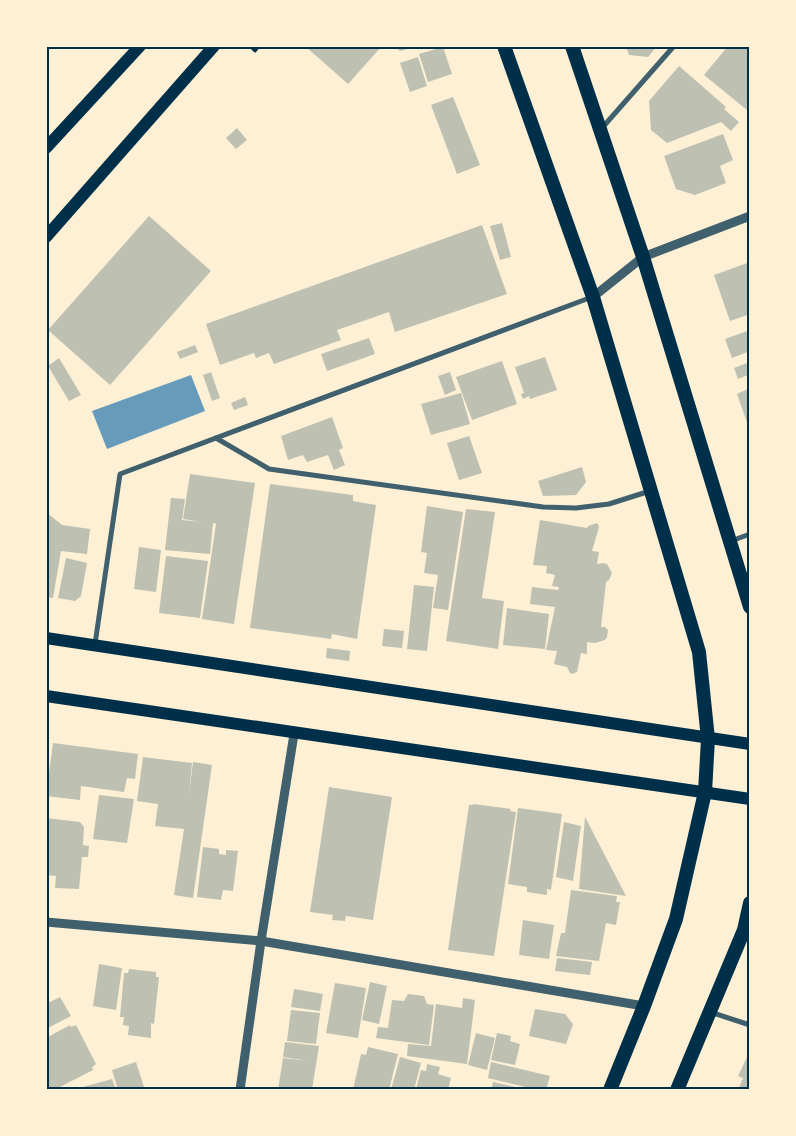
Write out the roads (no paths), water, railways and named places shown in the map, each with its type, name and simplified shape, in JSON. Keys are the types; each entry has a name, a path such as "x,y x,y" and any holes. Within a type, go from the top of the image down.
{"highway":[{"path":"504,46 592,297 699,652 708,739 705,792 676,919 610,1090"},
{"path":"572,46 599,131 643,257 750,607"},
{"path":"677,1090 744,930 750,903"}],"main road":[{"path":"46,148 140,46"},
{"path":"46,237 214,46"},
{"path":"46,638 750,744"},
{"path":"46,696 294,734 750,799"}],"street":[{"path":"599,131 674,46"},
{"path":"95,646 120,474 592,297 643,257 750,216"},
{"path":"216,438 269,469 543,507 576,508 609,504 650,491"},
{"path":"731,541 750,534"},
{"path":"240,1090 261,941 294,734"},
{"path":"46,922 261,941 644,1006"},
{"path":"710,1012 750,1025"}],"water":[{"path":"191,375 205,411 107,449 92,411"}]}
